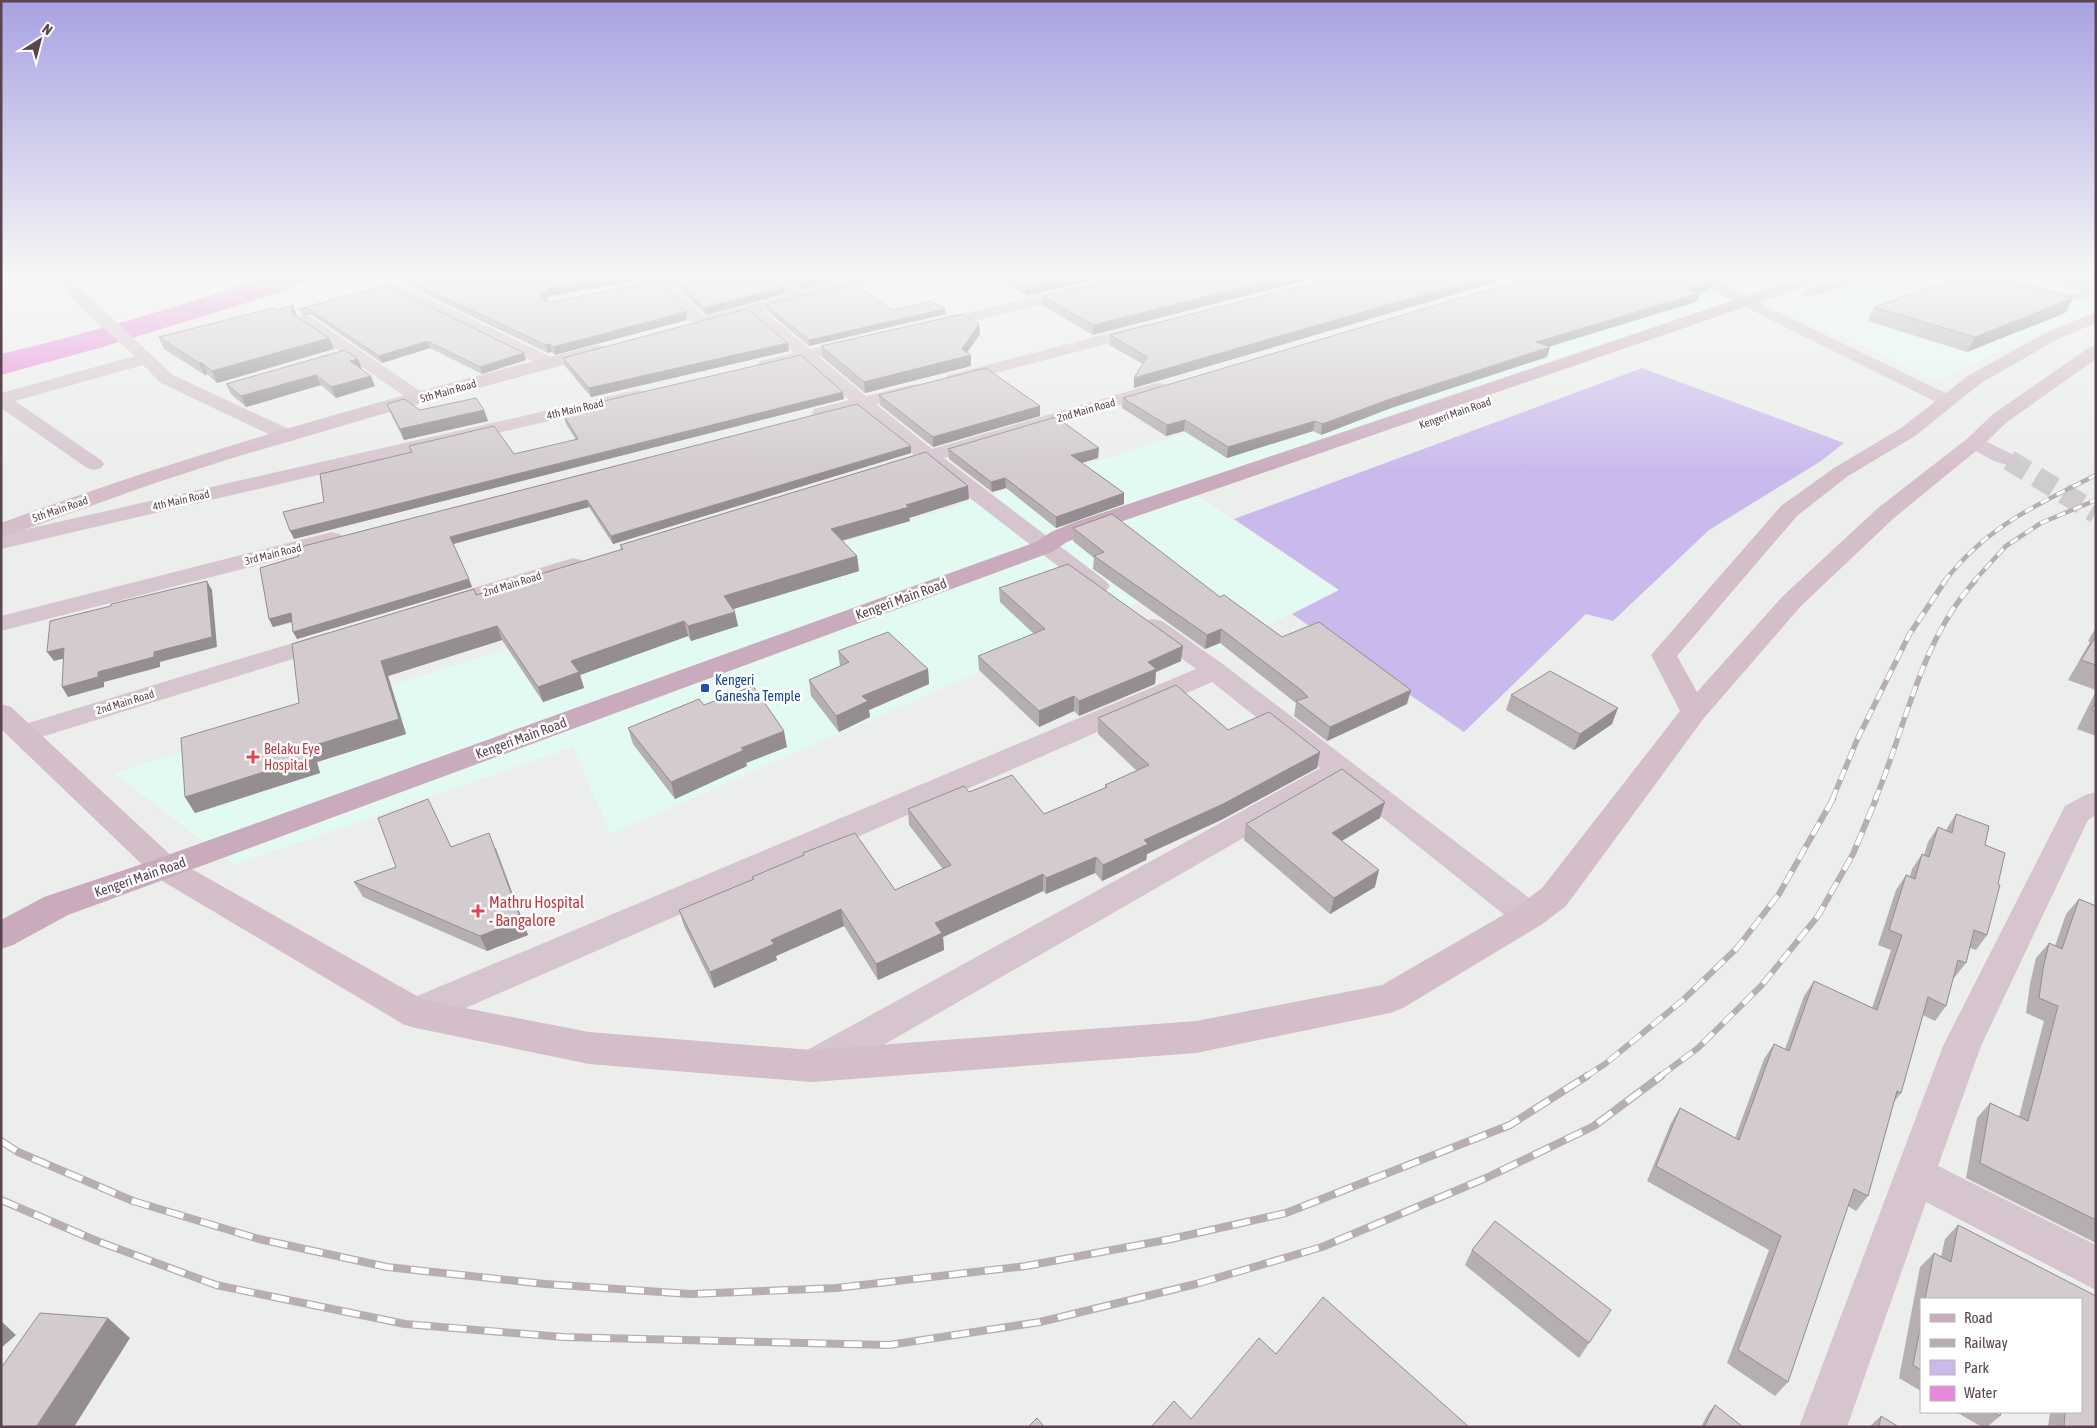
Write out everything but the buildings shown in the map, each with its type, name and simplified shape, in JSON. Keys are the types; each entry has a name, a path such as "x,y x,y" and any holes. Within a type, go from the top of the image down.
{"main road":[{"name":"Kengeri Main Road","path":"1,936 56,906 165,868 1044,547 1078,542 1099,536 1666,341"}],"street":[{"path":"125,341 167,379 288,436"},
{"path":"335,341 420,399"},
{"path":"505,341 550,363"},
{"path":"789,341 863,403 1044,547 1215,671 1529,916"},
{"path":"748,369 870,341"},
{"path":"805,418 1102,341"},
{"path":"1825,341 1948,401"},
{"path":"1694,712 1664,655 1789,511 1841,472 1908,432 1975,379 2044,341"},
{"name":"5th Main Road","path":"1,531 47,513 248,446 616,345"},
{"path":"1,713 165,868 416,1012 589,1048 812,1066 1196,1037 1390,998 1529,916 1554,897 1694,712 1792,601 1886,513 1975,442 2000,418 2096,351"},
{"path":"332,357 351,352"},
{"path":"1,399 139,353"},
{"name":"2nd Main Road","path":"872,473 1177,383"},
{"path":"201,394 229,386"},
{"name":"4th Main Road","path":"1,542 651,391"},
{"path":"1,399 94,464"},
{"path":"1975,442 2009,460"},
{"name":"3rd Main Road","path":"1,624 350,534"},
{"name":"2nd Main Road","path":"425,611 596,558"},
{"name":"2nd Main Road","path":"24,733 348,634"},
{"path":"416,1012 1215,671"},
{"path":"812,1066 1341,769"},
{"path":"1823,1427 1962,1046 2076,813 2094,804"},
{"path":"1914,1175 2096,1268"}],"shaded area":[{"path":"1478,341 1616,341 1186,488 1339,590 1217,650 1143,600 611,834 573,747 234,865 114,773"},
{"path":"1851,341 2026,341 1935,380"}],"green space":[{"path":"1642,368 1844,443 1821,461 1709,530 1613,621 1586,614 1464,732 1292,614 1339,590 1234,519"}],"water":[{"path":"55,341 123,341 1,375 1,354"}],"tunnel":[{"path":"2009,460 2096,513"}],"railway":[{"path":"1944,582 1977,546 2013,519 2096,475"},
{"path":"1973,582 2006,546 2041,523 2096,500"},
{"path":"1832,800 1857,740 1909,635 1945,581"},
{"path":"1875,800 1927,657 1956,605 1975,581"},
{"path":"1585,1077 1605,1064 1683,1000 1737,948 1779,894 1833,799"},
{"path":"1659,1077 1698,1048 1761,986 1818,916 1853,854 1876,799"},
{"path":"1,1141 18,1152 133,1201 259,1239 387,1267 545,1284 690,1294 836,1288 1026,1266 1171,1239 1286,1213 1510,1125 1587,1076"},
{"path":"1,1200 97,1241 216,1285 405,1324 563,1337 889,1345 1040,1322 1196,1284 1322,1247 1486,1178 1594,1126 1661,1076"}],"place":[{"name":"Kengeri Ganesha Temple","path":"705,688"},
{"name":"Belaku Eye Hospital","path":"253,757"},
{"name":"Mathru Hospital - Bangalore","path":"478,911"}]}
